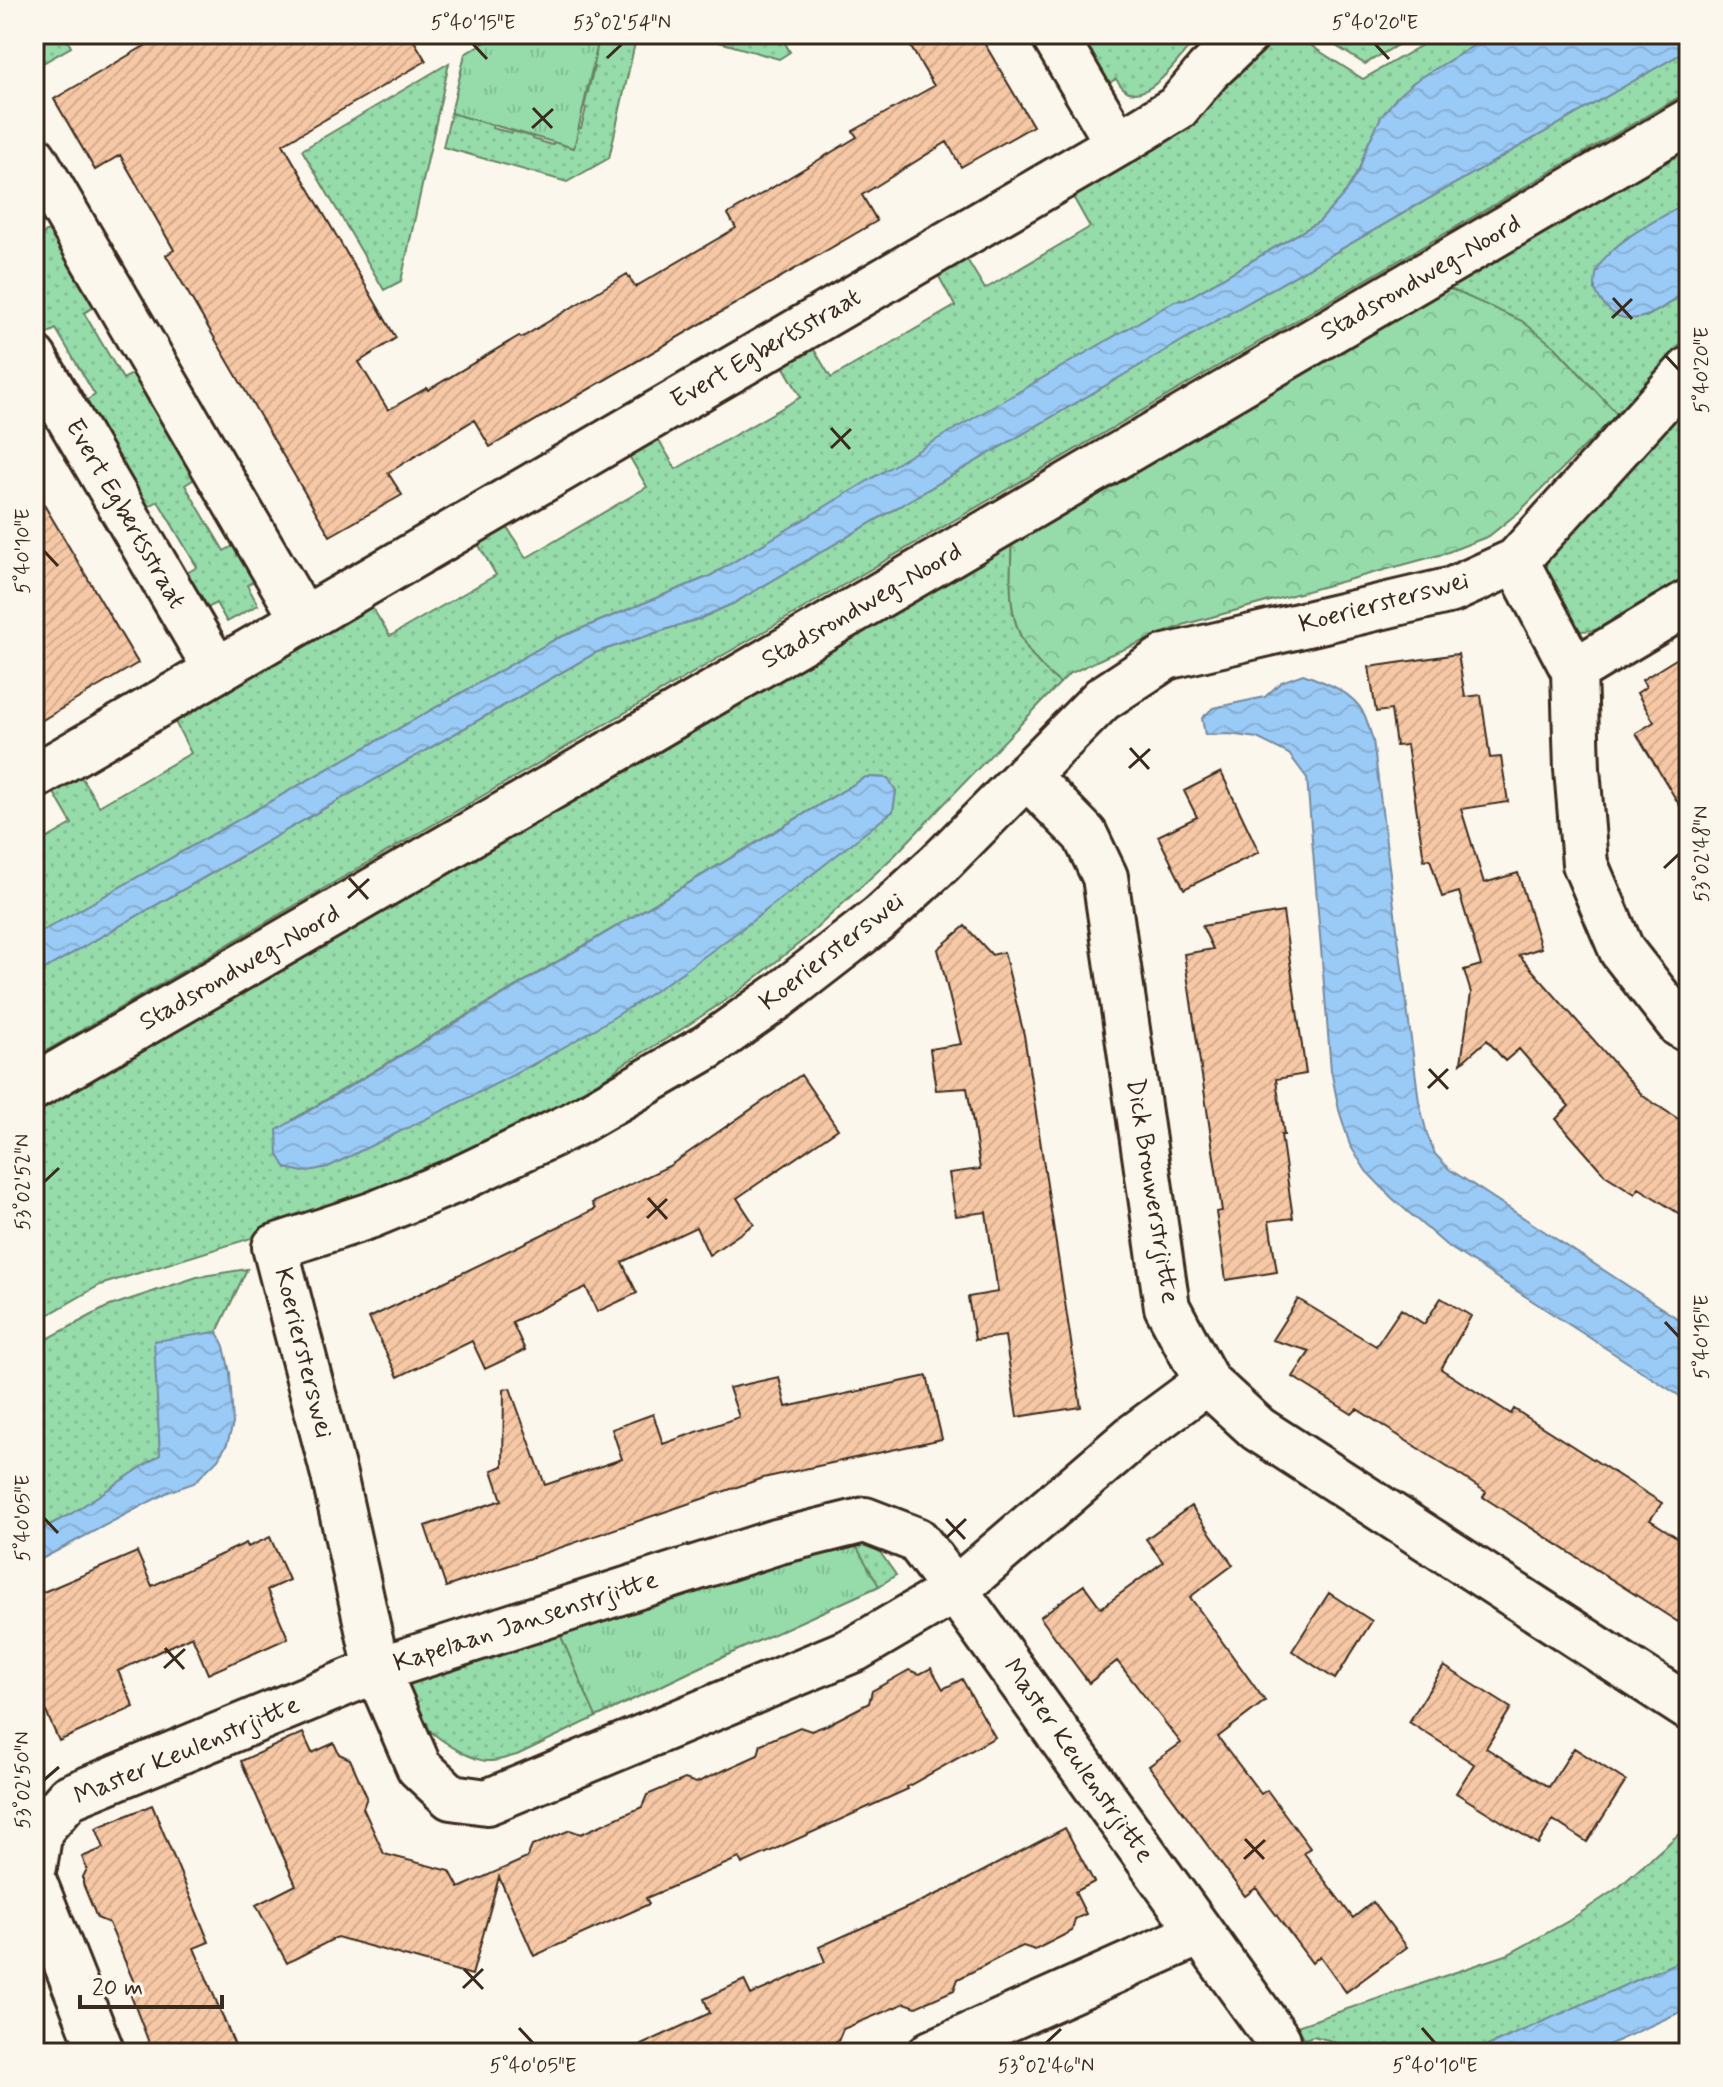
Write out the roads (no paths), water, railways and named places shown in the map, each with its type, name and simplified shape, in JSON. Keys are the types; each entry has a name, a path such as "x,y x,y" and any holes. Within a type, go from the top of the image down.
{"street":[{"path":"1053,34 1118,144"},
{"name":"Evert Egbertsstraat","path":"34,777 1177,108 1208,71 1247,34"},
{"name":"Stadsrondweg-Noord","path":"34,1087 1689,121"},
{"path":"34,158 303,619"},
{"name":"Evert Egbertsstraat","path":"34,358 216,669"},
{"name":"Koeriersterswei","path":"377,1670 334,1475 275,1247 372,1215 459,1179 574,1124 707,1047 881,917 942,861 1102,699 1166,657 1452,590 1516,561 1689,370"},
{"path":"1516,561 1574,671 1577,769 1585,864 1622,951 1680,1025 1689,1030"},
{"path":"1574,671 1689,602"},
{"name":"Dick Brouwerstrjitte","path":"1026,775 1085,835 1105,877 1167,1307 1207,1382 1258,1429 1689,1708"},
{"name":"Kapelaan Jansenstrjitte","path":"955,1590 917,1540 865,1520 776,1542 377,1670 419,1767 451,1797 487,1802 855,1649 955,1590 1134,1436 1207,1382"},
{"name":"Master Keulenstrjitte","path":"955,1590 1278,2040"},
{"name":"Master Keulenstrjitte","path":"34,1867 40,1830 69,1797 377,1670"},
{"path":"34,1882 102,2053"},
{"path":"931,2053 1200,1933"}],"water":[{"path":"1493,34 1689,34 1689,49 734,603 701,618 597,652 34,975 34,936 556,639 710,576 929,444 1320,221 1345,193 1359,170 1381,117 1397,97 1414,82"},
{"path":"1689,202 1689,288 1648,315 1626,318 1615,315 1595,290 1596,273 1603,260 1637,231"},
{"path":"1303,674 1338,689 1353,700 1364,714 1373,740 1419,1102 1435,1154 1449,1169 1689,1326 1689,1402 1446,1245 1366,1171 1350,1145 1331,1070 1307,778 1289,754 1257,738 1205,735 1202,718 1213,708 1265,697 1281,682"},
{"path":"866,777 888,778 896,791 893,811 655,991 584,1036 512,1075 328,1167 303,1172 286,1168 278,1155 277,1130"},
{"path":"217,1332 224,1346 230,1373 233,1424 218,1459 194,1483 168,1492 34,1563 34,1533 71,1514 160,1455 154,1341"},
{"path":"1689,1957 1689,2008 1591,2053 1472,2053"}]}
